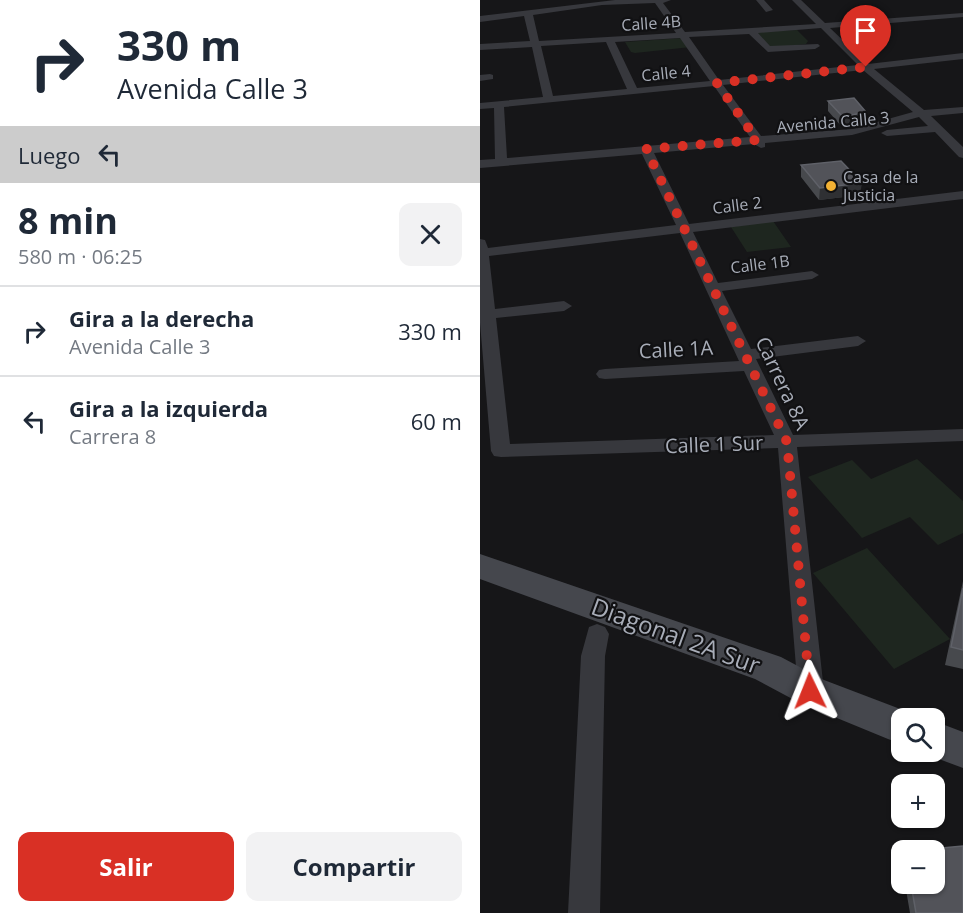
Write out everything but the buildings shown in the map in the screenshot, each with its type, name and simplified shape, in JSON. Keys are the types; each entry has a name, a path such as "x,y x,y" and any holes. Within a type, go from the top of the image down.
{"main road":[{"name":"Diagonal 2A Sur","path":"480,566 768,668 810,691 891,723"},
{"path":"945,743 963,750"}],"street":[{"path":"480,19 602,3 667,0"},
{"path":"760,0 769,9"},
{"path":"795,0 866,67 938,128 963,154"},
{"path":"658,1 759,142"},
{"path":"528,13 549,100"},
{"name":"Calle 4B","path":"480,47 610,41 963,15"},
{"path":"751,31 768,49 815,46"},
{"path":"610,41 634,92"},
{"name":"Calle 4","path":"480,106 634,92 963,56"},
{"path":"499,104 501,162"},
{"name":"Avenida Calle 3","path":"759,142 852,132 919,114 963,110"},
{"path":"902,120 919,124 920,130"},
{"name":"Avenida Calle 3","path":"480,170 648,152 938,128"},
{"name":"Avenida Calle 3","path":"480,164 648,152"},
{"name":"Carrera 8A","path":"648,152 787,442 810,691"},
{"name":"Calle 2","path":"480,250 963,195"},
{"path":"480,250 487,390"},
{"name":"Calle 1B","path":"713,288 812,275"},
{"path":"484,315 564,306"},
{"name":"Calle 1A","path":"605,374 748,360 858,341"},
{"name":"Calle 1 Sur","path":"487,390 501,451 963,435"},
{"path":"584,913 593,656 597,634"}],"shaded area":[{"path":"797,30 808,41 806,44 771,48 757,32"},
{"path":"683,38 691,47 635,53 631,52 625,42"},
{"path":"773,221 791,247 747,252 731,227"},
{"path":"917,459 963,501 963,533 938,545 910,517 862,538 808,477 852,460 871,479"},
{"path":"867,548 950,639 894,669 813,573"}],"place":[{"name":"Casa de la Justicia","path":"831,186"}],"route":[{"path":"810,691 810,665 787,442 646,149 757,140 717,83 866,67"}]}
